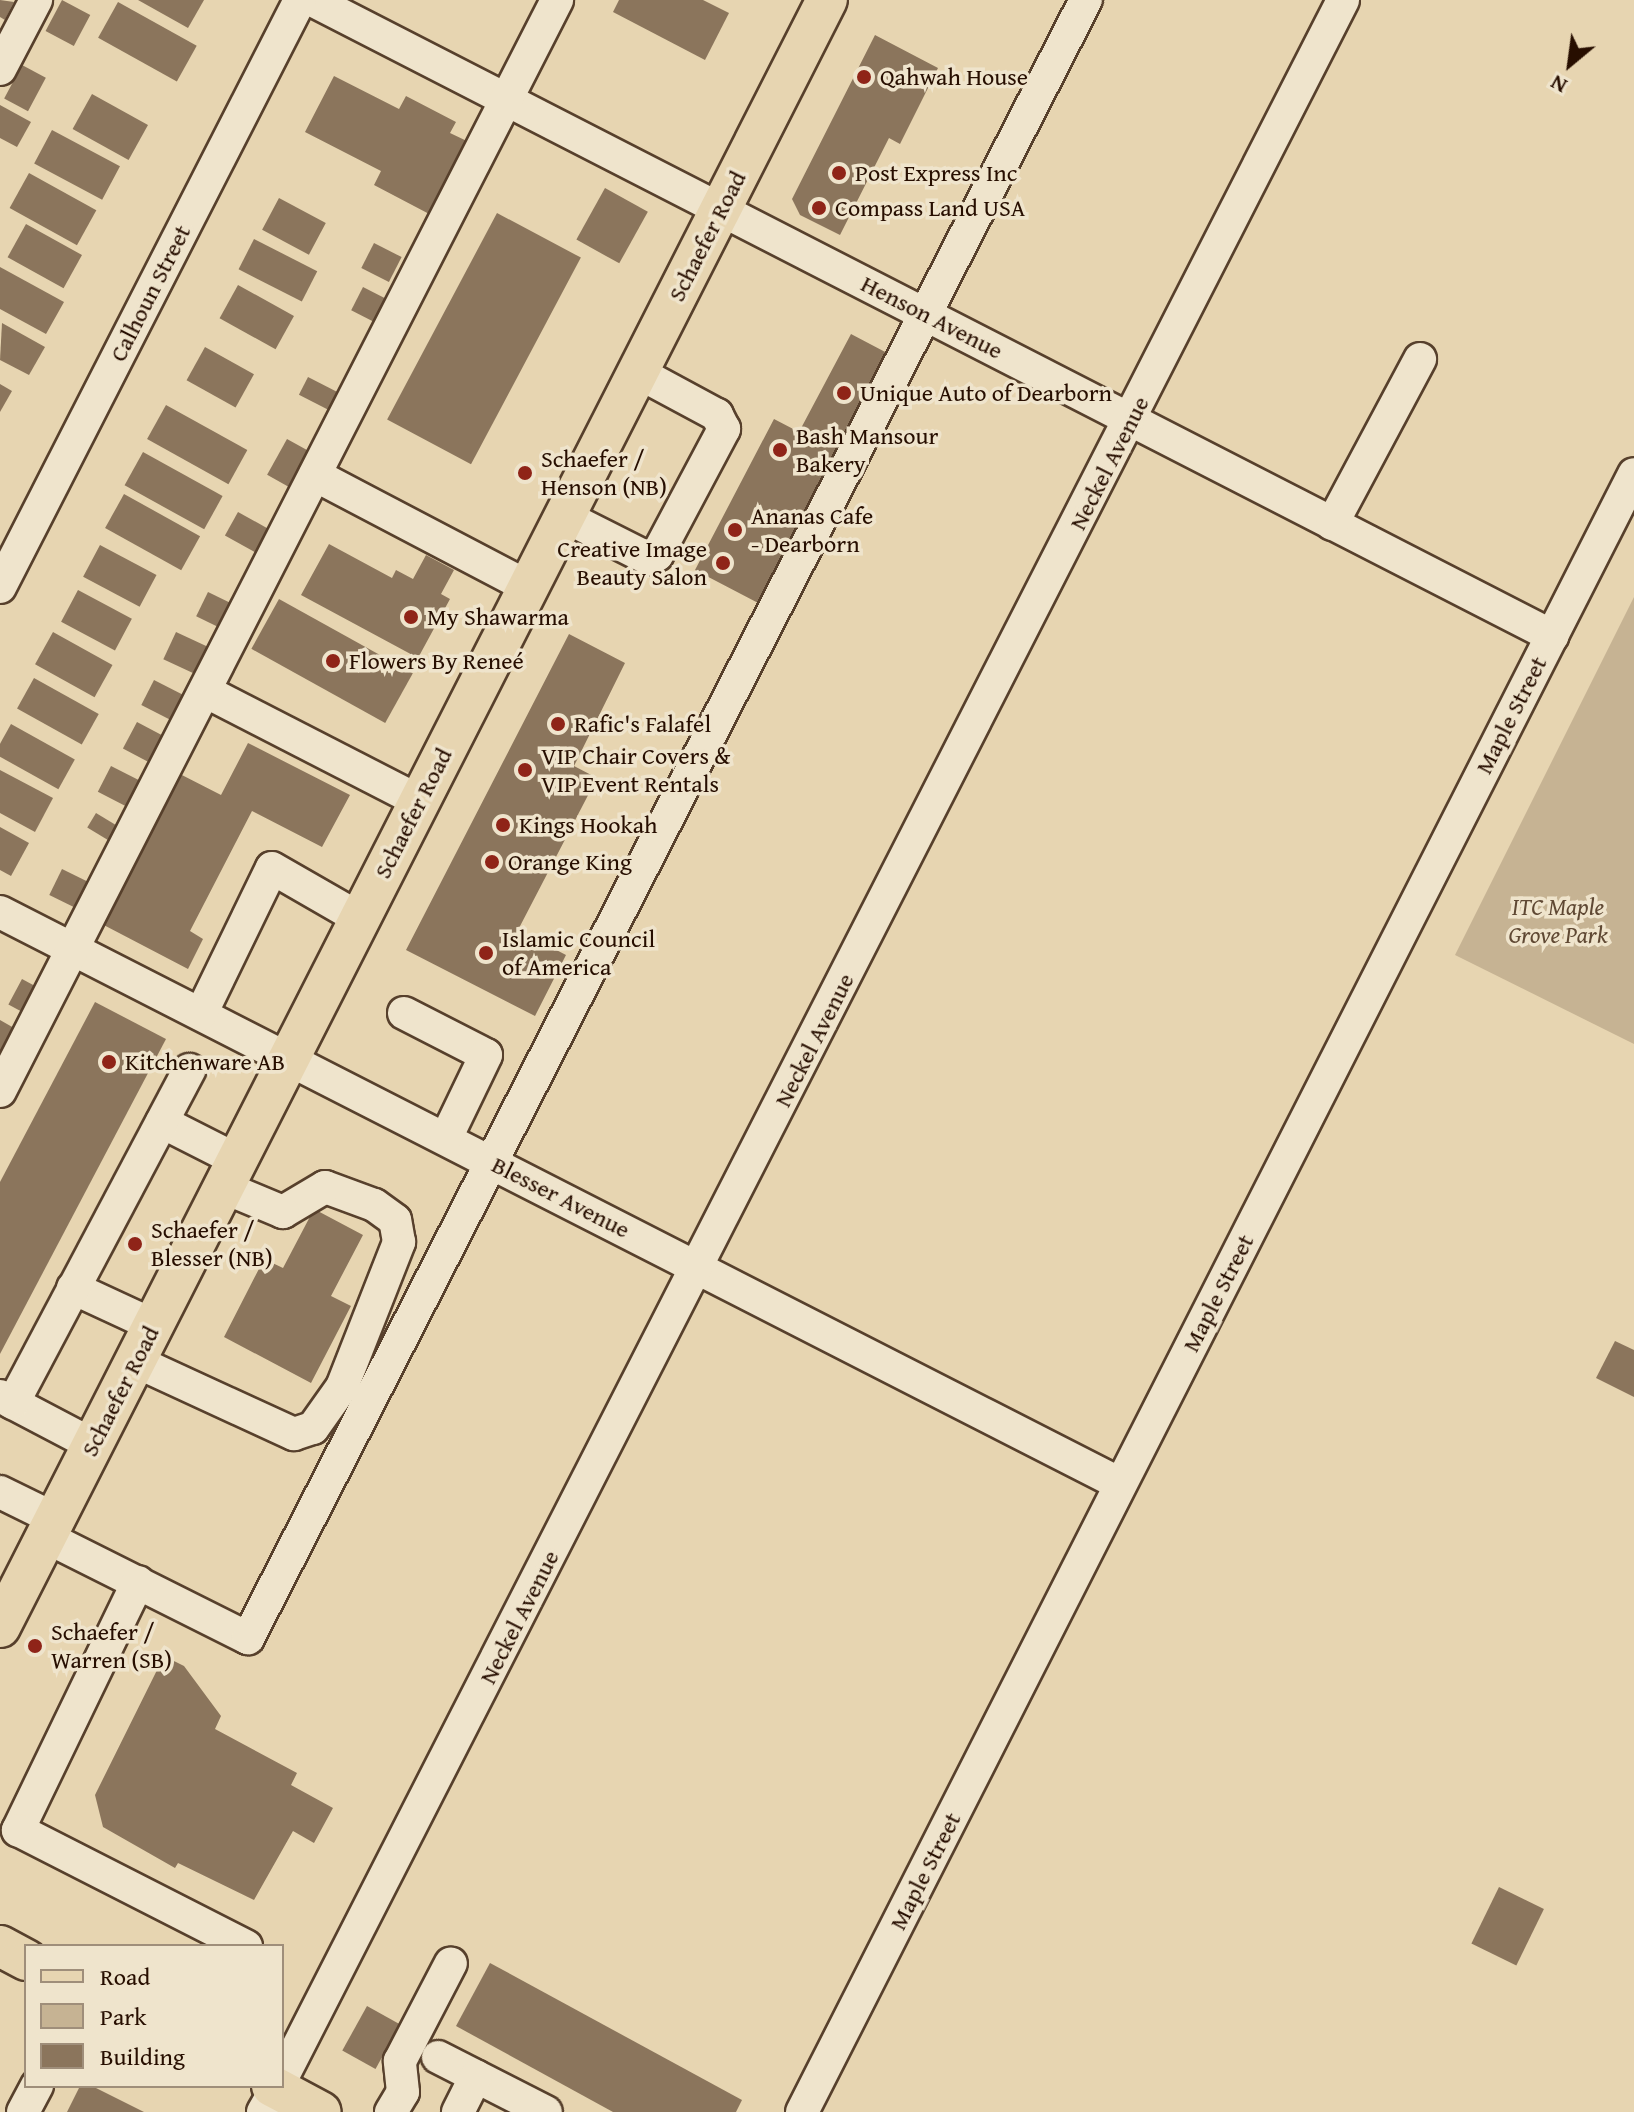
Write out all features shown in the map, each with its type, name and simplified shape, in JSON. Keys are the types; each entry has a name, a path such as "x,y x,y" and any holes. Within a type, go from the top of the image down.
{"main road":[{"name":"Schaefer Road","path":"0,1627 827,0"},
{"path":"0,1946 24,1959"},
{"path":"274,2090 321,2112"}],"street":[{"path":"0,69 36,0"},
{"name":"Calhoun Street","path":"0,587 300,0"},
{"name":"Henson Avenue","path":"312,0 507,97 1552,636"},
{"path":"0,1091 557,0"},
{"path":"0,1492 50,1528 138,1582 248,1638 1086,0"},
{"name":"Neckel Avenue","path":"284,2071 1343,0"},
{"path":"1332,524 1420,359"},
{"path":"564,516 649,559 657,555 724,429 717,415 637,372"},
{"name":"Maple Street","path":"802,2112 1634,474"},
{"path":"315,475 528,587"},
{"path":"205,691 419,801"},
{"path":"201,1014 272,868 359,918"},
{"name":"Blesser Avenue","path":"0,912 1120,1484"},
{"path":"404,1013 486,1055 446,1138"},
{"path":"93,1445 7,1399 73,1288 189,1070"},
{"path":"135,1361 294,1434 313,1428 342,1387 399,1242 395,1220 374,1205 325,1187 283,1212 162,1122"},
{"path":"73,1288 153,1325"},
{"path":"138,1582 18,1830 242,1944"},
{"path":"391,2112 403,2092 400,2061 451,1963"},
{"path":"438,2057 546,2112"},
{"path":"458,2112 476,2076"},
{"path":"23,2112 36,2088"}],"green space":[{"name":"ITC Maple Grove Park","path":"1634,597 1634,1044 1455,955"}],"building":[{"path":"0,0 14,2 5,20 0,17"},
{"path":"62,0 90,15 74,46 46,31"},
{"path":"138,0 204,0 188,28"},
{"path":"619,0 703,0 729,13 705,60 613,12"},
{"path":"118,2 197,46 177,81 98,38"},
{"path":"875,35 938,68 900,144 889,138 840,235 800,215 792,199"},
{"path":"22,65 46,78 28,111 4,99"},
{"path":"334,76 399,109 406,96 456,122 450,133 471,143 433,216 374,185 381,171 305,132"},
{"path":"92,94 148,125 129,160 73,129"},
{"path":"0,105 31,122 17,147 0,138"},
{"path":"52,130 120,166 102,200 34,164"},
{"path":"29,173 96,210 77,245 10,208"},
{"path":"605,188 648,212 619,263 576,240"},
{"path":"279,198 326,223 309,255 262,230"},
{"path":"497,213 581,258 471,464 387,420"},
{"path":"26,224 82,255 64,288 8,257"},
{"path":"254,239 317,271 302,302 239,269"},
{"path":"374,243 402,257 389,282 361,268"},
{"path":"0,267 64,302 46,334 0,309"},
{"path":"238,285 294,316 276,349 220,318"},
{"path":"363,287 388,300 376,323 351,310"},
{"path":"2,323 45,347 29,375 0,360"},
{"path":"851,334 889,354 762,605 695,570 774,419 799,432"},
{"path":"205,347 254,374 236,407 187,380"},
{"path":"308,377 338,392 329,410 299,395"},
{"path":"0,384 12,391 0,412"},
{"path":"166,405 247,450 228,484 147,439"},
{"path":"287,439 312,453 292,489 267,475"},
{"path":"143,452 223,496 204,529 125,485"},
{"path":"124,494 200,536 181,570 105,528"},
{"path":"238,512 272,531 259,555 225,536"},
{"path":"329,544 392,578 396,570 413,579 426,555 454,570 441,594 450,599 418,658 301,595"},
{"path":"100,545 157,575 140,607 83,577"},
{"path":"78,590 132,619 115,650 61,622"},
{"path":"208,592 233,604 221,629 196,616"},
{"path":"279,599 413,673 385,723 251,649"},
{"path":"53,632 112,665 95,697 35,664"},
{"path":"176,632 210,648 198,675 163,659"},
{"path":"569,634 625,663 574,766 597,778 518,930 566,955 535,1016 406,950"},
{"path":"34,678 99,714 82,744 17,709"},
{"path":"154,680 183,695 171,720 141,705"},
{"path":"137,722 163,736 149,763 123,748"},
{"path":"11,724 75,759 58,789 0,757 0,744"},
{"path":"248,743 350,795 322,847 252,811 190,931 203,939 188,969 98,922 176,772 221,795"},
{"path":"111,766 139,780 125,806 98,792"},
{"path":"0,770 53,798 35,832 0,813"},
{"path":"96,813 118,826 110,841 87,828"},
{"path":"0,827 29,843 11,876 0,870"},
{"path":"62,869 89,882 76,908 49,895"},
{"path":"22,979 39,988 25,1014 8,1005"},
{"path":"95,1002 166,1039 0,1354 0,1182"},
{"path":"0,1020 14,1028 0,1053"},
{"path":"314,1209 363,1235 331,1296 351,1306 311,1383 224,1337 264,1259 283,1268"},
{"path":"1615,1341 1634,1350 1634,1397 1596,1378"},
{"path":"164,1656 184,1666 221,1716 215,1729 297,1773 291,1785 333,1808 314,1843 293,1831 254,1900 178,1863 175,1868 103,1827 95,1795"},
{"path":"1499,1887 1544,1909 1516,1966 1471,1944"},
{"path":"490,1963 742,2100 736,2112 613,2112 456,2026"},
{"path":"367,2006 400,2024 376,2069 342,2051"},
{"path":"79,2088 96,2088 144,2112 67,2112"}],"place":[{"name":"Qahwah House","path":"864,77"},
{"name":"Post Express Inc","path":"839,173"},
{"name":"Compass Land USA","path":"819,208"},
{"name":"Unique Auto of Dearborn","path":"844,393"},
{"name":"Bash Mansour Bakery","path":"780,450"},
{"name":"Schaefer / Henson (NB)","path":"525,473"},
{"name":"Ananas Cafe - Dearborn","path":"735,530"},
{"name":"Creative Image Beauty Salon","path":"723,563"},
{"name":"My Shawarma","path":"411,617"},
{"name":"Flowers By Reneé","path":"333,661"},
{"name":"Rafic's Falafel","path":"558,724"},
{"name":"VIP Chair Covers & VIP Event Rentals","path":"525,770"},
{"name":"Kings Hookah","path":"503,825"},
{"name":"Orange King","path":"492,862"},
{"name":"Islamic Council of America","path":"486,953"},
{"name":"Kitchenware AB","path":"109,1062"},
{"name":"Schaefer / Blesser (NB)","path":"135,1244"},
{"name":"Schaefer / Warren (SB)","path":"35,1646"}]}
